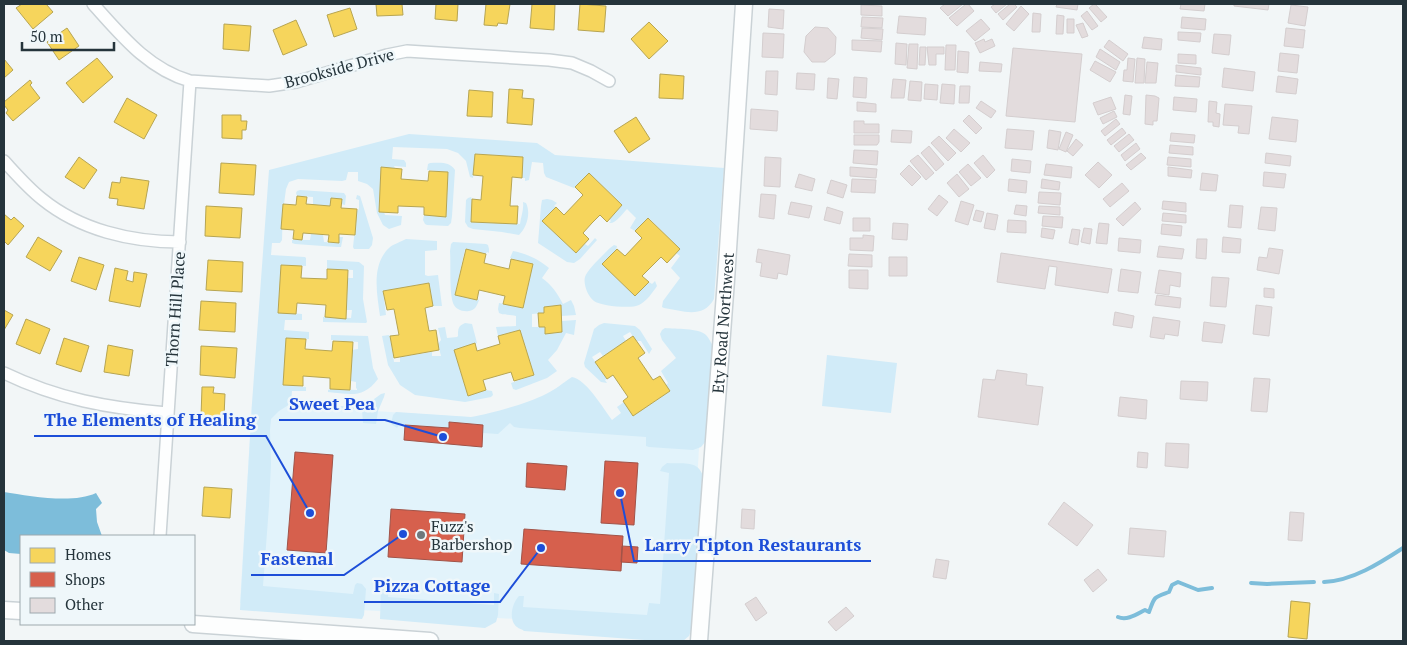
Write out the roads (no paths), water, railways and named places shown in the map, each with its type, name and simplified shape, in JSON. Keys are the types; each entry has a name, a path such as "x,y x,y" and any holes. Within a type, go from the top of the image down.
{"street":[{"name":"Brookside Drive","path":"93,4 140,54 162,69 190,81 269,86 296,82 387,54 407,51 572,63 592,71 609,81"},
{"name":"Ety Road Northwest","path":"698,641 726,280 744,4"},
{"name":"Thorn Hill Place","path":"160,535 190,81"},
{"path":"4,161 28,188 42,200 63,214 88,226 135,239 180,242"},
{"path":"4,373 42,390 71,399 123,409 167,412"},
{"path":"4,610 20,611"},
{"path":"195,624 430,641"}],"water":[{"path":"4,492 63,499 96,493 102,503 96,509 97,522 102,535 20,535 20,554 9,553 4,550"}],"waterway":[{"path":"1324,582 1355,575 1403,548"},
{"path":"1118,617 1128,618 1145,610 1149,612 1155,598 1169,592 1172,585 1178,582 1198,590 1212,588"},
{"path":"1251,583 1314,582"}],"place":[{"name":"Sweet Pea","path":"443,437"},
{"name":"Larry Tipton Restaurants","path":"620,493"},
{"name":"The Elements of Healing","path":"310,513"},
{"name":"Fastenal","path":"403,534"},
{"name":"Fuzz's Barbershop","path":"421,535"},
{"name":"Pizza Cottage","path":"541,548"}]}
